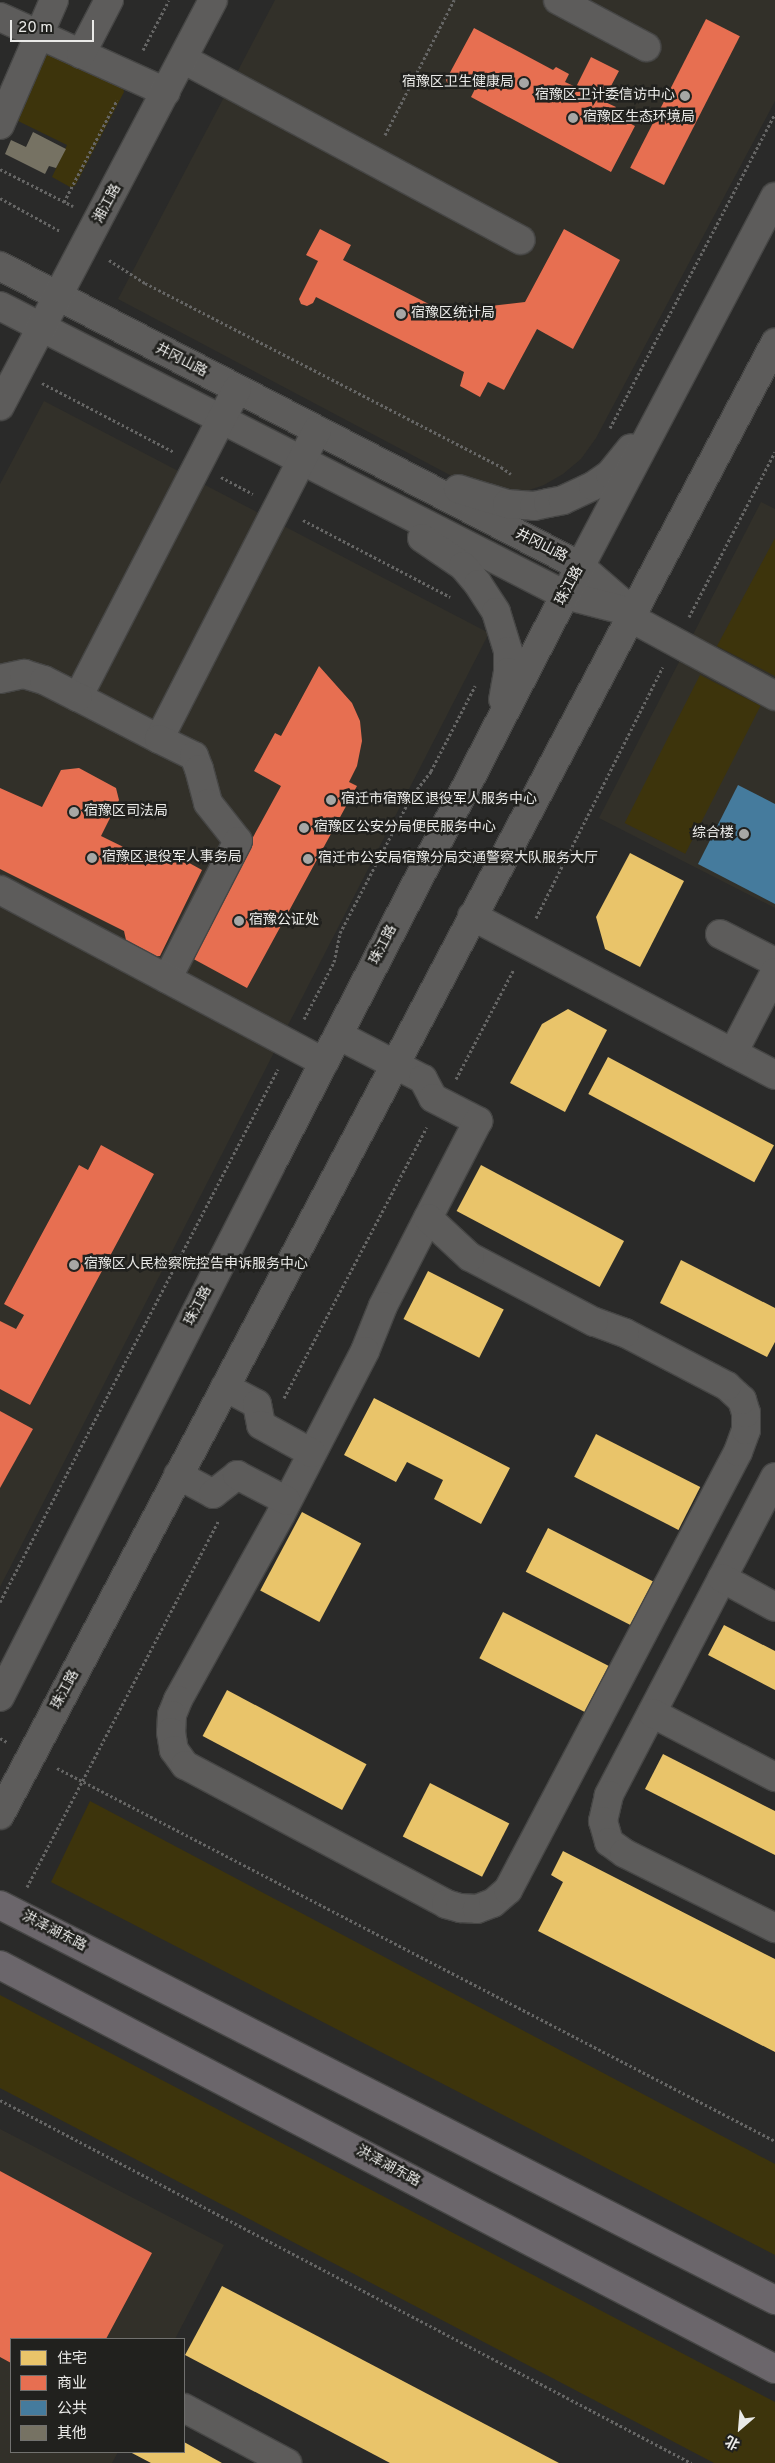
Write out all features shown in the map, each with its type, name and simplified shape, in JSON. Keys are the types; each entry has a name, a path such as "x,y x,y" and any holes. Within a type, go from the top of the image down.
{"main road":[{"name":"洪泽湖东路","path":"7,1908 775,2300"},
{"name":"洪泽湖东路","path":"0,1964 775,2369"}],"street":[{"path":"81,54 109,0"},
{"name":"湘江路","path":"0,406 213,0"},
{"path":"558,0 646,47"},
{"path":"0,75 20,26 40,2"},
{"path":"20,26 166,92"},
{"path":"0,124 20,26"},
{"path":"183,59 520,240"},
{"name":"珠江路","path":"0,1697 499,722 775,197"},
{"name":"井冈山路","path":"0,266 580,566 632,615"},
{"path":"0,306 565,595 632,615 676,642 775,696"},
{"name":"珠江路","path":"0,1815 472,916 773,352"},
{"path":"78,697 237,389"},
{"path":"160,739 278,507 308,463 323,434 475,495 516,505 534,506 563,500 593,486 610,474 664,406"},
{"path":"308,463 463,566 478,584 496,612 508,651 508,672 499,722"},
{"path":"0,679 24,674 44,680 194,756 208,803 238,841 167,979"},
{"path":"0,890 324,1062"},
{"path":"472,916 775,1075"},
{"path":"720,934 775,962"},
{"path":"733,1053 775,972"},
{"path":"338,1035 423,1078 433,1098 478,1121 428,1218 383,1306 366,1351 287,1501 178,1700 172,1715 171,1732 174,1750 185,1765 446,1904 460,1908 477,1909 493,1903 508,1890 734,1461 746,1430 746,1413 742,1400 727,1386 633,1336 594,1322 470,1256 428,1218"},
{"path":"225,1387 257,1404 261,1425 312,1453"},
{"path":"178,1475 213,1494 237,1475 287,1501"},
{"path":"775,1477 609,1795 603,1821 609,1842 624,1853 775,1928"},
{"path":"722,1578 775,1607"},
{"path":"652,1713 775,1777"},
{"path":"185,2409 287,2463"}],"path":[{"path":"372,160 454,0"},
{"path":"606,436 775,114"},
{"path":"0,168 99,220"},
{"path":"0,198 86,245 145,283 501,467 548,503"},
{"path":"18,371 457,600 496,612"},
{"path":"268,1428 414,1149 442,1102 514,970 524,943 676,642 775,452"},
{"path":"0,1602 334,962 340,933 411,797 431,770 476,685"},
{"path":"7,1908 83,1781 242,1477"},
{"path":"0,1738 775,2141"},
{"path":"0,2100 691,2463"}],"shaded area":[{"name":"宿豫区统计局","path":"275,0 775,0 775,101 596,438 581,459 563,474 544,485 521,493 480,491 118,299"},
{"path":"47,51 122,84 124,92 75,186 70,187 52,177 67,145 14,119"},
{"path":"44,401 489,633 0,1587 0,484"},
{"path":"761,502 775,509 775,908 599,818"},
{"path":"775,538 775,676 717,646"},
{"path":"700,675 761,706 685,854 625,823"},
{"path":"90,1801 775,2164 775,2255 51,1882"},
{"path":"0,1995 775,2402 775,2463 714,2463 0,2088"},
{"path":"0,2129 224,2245 176,2338 10,2338 10,2453 117,2453 112,2463 0,2463"}],"building: 住宅":[{"path":"630,853 684,881 640,967 605,949 596,917"},
{"path":"568,1009 607,1030 565,1112 510,1083 542,1024"},
{"path":"608,1057 774,1145 754,1182 588,1094"},
{"path":"481,1165 624,1241 600,1287 457,1211"},
{"path":"681,1260 775,1308 775,1342 767,1357 660,1303"},
{"path":"428,1271 504,1310 479,1358 403,1319"},
{"path":"374,1398 510,1468 481,1524 434,1499 443,1480 407,1462 396,1482 344,1455"},
{"path":"596,1434 700,1487 678,1530 574,1477"},
{"path":"302,1512 361,1543 319,1622 260,1591"},
{"path":"548,1528 653,1582 631,1625 526,1572"},
{"path":"503,1612 611,1667 587,1713 479,1658"},
{"path":"724,1625 775,1651 775,1690 708,1655"},
{"path":"227,1690 367,1764 342,1810 203,1736"},
{"path":"663,1754 775,1811 775,1855 645,1789"},
{"path":"430,1783 509,1823 482,1877 403,1836"},
{"path":"563,1851 775,1959 775,2052 538,1931 563,1882 551,1875"},
{"path":"222,2286 559,2463 390,2463 185,2355"},
{"path":"185,2443 222,2463 151,2463 132,2453 185,2453"}],"building: 商业":[{"path":"706,19 740,36 664,185 630,168"},
{"path":"474,28 553,70 556,67 569,74 565,82 576,87 591,57 619,71 603,101 616,107 612,114 635,126 611,172 471,97 475,89 459,80 454,89 448,85 446,80"},
{"path":"320,229 351,245 343,260 462,321 473,308 525,302 564,229 620,260 573,349 537,329 504,390 488,382 480,397 460,386 464,372 316,297 313,303 307,306 301,304 299,299 318,261 306,255"},
{"path":"319,666 352,703 360,721 362,741 357,766 349,782 357,786 247,988 188,956 281,786 254,771 275,733 281,736"},
{"path":"79,768 116,788 119,800 101,836 150,860 171,853 202,870 160,956 147,957 128,949 124,931 0,869 0,788 42,807 61,770"},
{"path":"101,1145 154,1174 30,1405 0,1389 0,1321 16,1329 24,1315 4,1304 79,1165 88,1170"},
{"path":"0,1411 33,1429 0,1488"},
{"path":"0,2171 152,2253 107,2338 10,2338 10,2362 0,2357"}],"building: 公共":[{"name":"综合楼","path":"738,785 775,804 775,904 698,864"}],"building: 其他":[{"path":"33,132 66,149 56,168 49,166 45,174 5,154 11,140 26,147"}],"place":[{"name":"宿豫区卫生健康局","path":"524,83"},
{"name":"宿豫区卫计委信访中心","path":"685,96"},
{"name":"宿豫区生态环境局","path":"573,118"},
{"name":"宿豫区统计局","path":"401,314"},
{"name":"宿迁市宿豫区退役军人服务中心","path":"331,800"},
{"name":"宿豫区司法局","path":"74,812"},
{"name":"宿豫区公安分局便民服务中心","path":"304,828"},
{"name":"综合楼","path":"744,834"},
{"name":"宿豫区退役军人事务局","path":"92,858"},
{"name":"宿迁市公安局宿豫分局交通警察大队服务大厅","path":"308,859"},
{"name":"宿豫公证处","path":"239,921"},
{"name":"宿豫区人民检察院控告申诉服务中心","path":"74,1265"}]}
